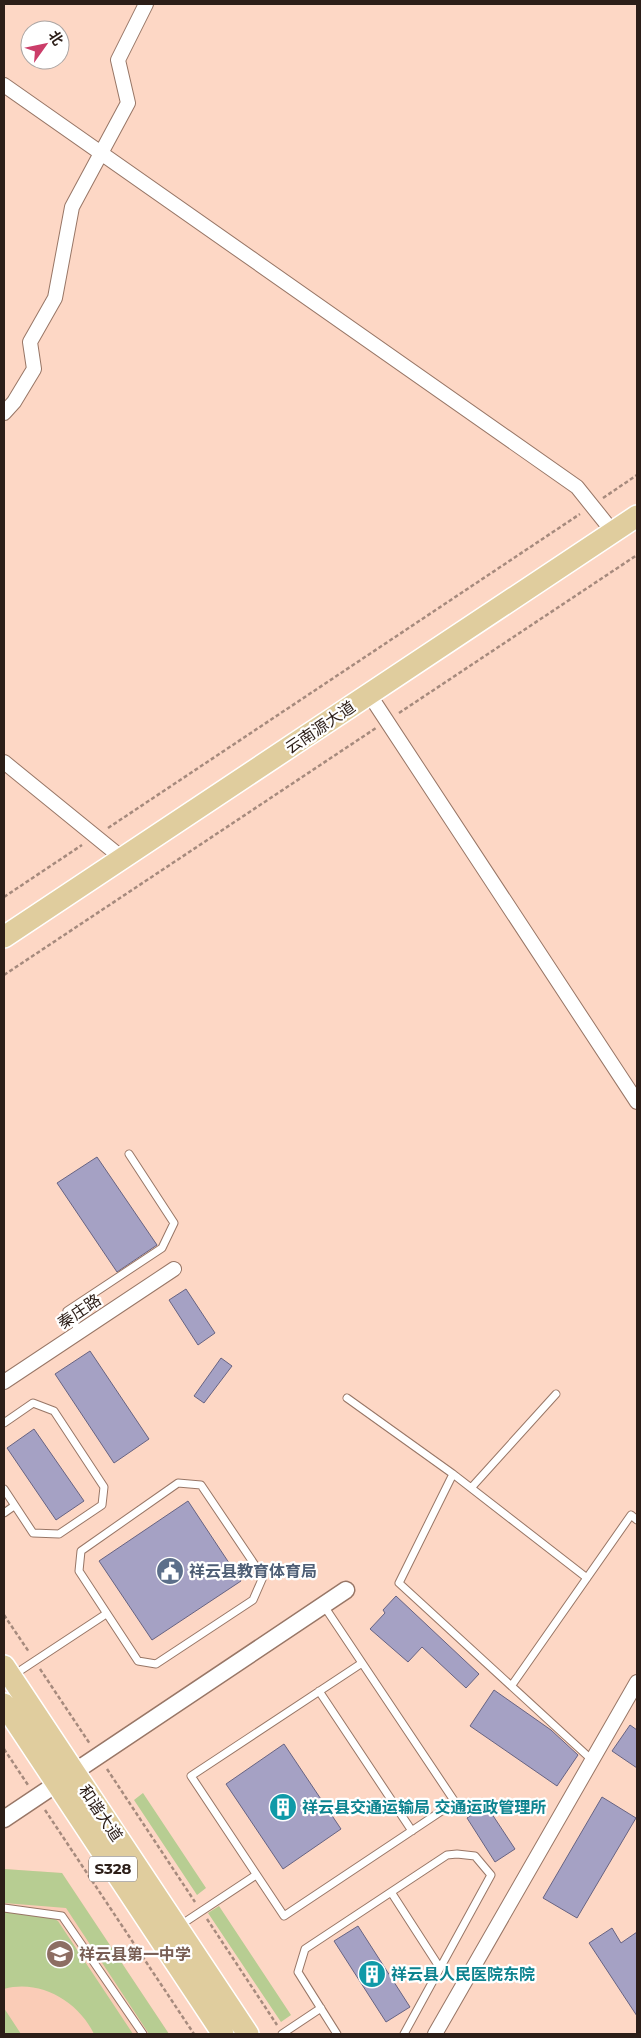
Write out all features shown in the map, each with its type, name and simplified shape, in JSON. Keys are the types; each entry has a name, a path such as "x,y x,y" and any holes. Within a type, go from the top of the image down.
{"main road":[{"name":"云南源大道","path":"4,937 637,516"},
{"name":"和谐大道","path":"7,1671 65,1778 223,2034"},
{"name":"和谐大道","path":"4,1704 65,1778 177,1927 248,2034"}],"street":[{"path":"4,413 14,402 34,369 30,342 55,298 72,207 128,102 118,60 146,4"},
{"path":"4,85 577,487 613,532"},
{"path":"369,694 637,1102"},
{"path":"4,762 122,858"},
{"name":"秦庄路","path":"4,1382 174,1269"},
{"path":"4,1819 346,1590"},
{"path":"436,2034 637,1682"}],"lane":[{"path":"80,1331 67,1311 162,1248 174,1223 129,1154"},
{"path":"471,1488 556,1394"},
{"path":"347,1398 453,1474 587,1578"},
{"path":"4,1423 34,1403 54,1411 104,1487 102,1506 59,1534 33,1534 4,1489"},
{"path":"453,1474 399,1583 592,1760"},
{"path":"178,1483 201,1485 263,1576 253,1600 156,1664 138,1661 106,1614 80,1571 81,1551 178,1483"},
{"path":"4,1513 14,1506"},
{"path":"512,1685 631,1515 637,1520"},
{"path":"324,1606 362,1662 455,1802 284,1916 191,1776 362,1662"},
{"path":"7,1671 34,1661 106,1614"},
{"path":"319,1691 412,1831"},
{"path":"337,2034 298,1972 305,1949 447,1856 452,1854 475,1856 491,1875 404,2034"},
{"path":"177,1927 256,1875"},
{"path":"391,1892 440,1968"},
{"path":"4,1908 62,1916 143,2034"},
{"path":"282,2034 321,2008"}],"path":[{"path":"4,897 637,475"},
{"path":"4,975 637,555"},
{"path":"4,1615 282,2034"},
{"path":"4,1749 194,2034"}],"shaded area":[{"name":"祥云县第一中学","path":"4,1869 62,1873 169,2034 4,2034"}],"green space":[{"path":"143,1793 206,1888 197,1895 134,1800"},
{"path":"4,1869 62,1873 169,2034 149,2034 66,1908 4,1903"},
{"path":"219,1906 291,2015 281,2022 208,1913"},
{"path":"4,1910 51,1917 58,1921 133,2034 94,2034 78,2012 56,1995 31,1987 4,1989"},
{"path":"4,2008 21,2034 4,2034"}],"building":[{"path":"97,1157 157,1245 117,1272 57,1183"},
{"path":"186,1289 215,1333 198,1345 169,1300"},
{"path":"90,1351 149,1439 114,1463 55,1374"},
{"path":"221,1358 232,1366 204,1403 194,1396"},
{"path":"34,1429 84,1501 56,1520 7,1448"},
{"name":"祥云县教育体育局","path":"188,1501 241,1581 152,1640 99,1561"},
{"path":"396,1596 479,1674 466,1688 422,1647 408,1662 370,1629 385,1613 383,1610"},
{"path":"494,1690 551,1730 578,1755 557,1786 470,1726"},
{"path":"630,1725 637,1730 637,1768 612,1751"},
{"name":"祥云县交通运输局 交通运政管理所","path":"284,1744 341,1829 283,1869 226,1784"},
{"path":"602,1797 636,1818 577,1918 543,1898"},
{"path":"486,1805 515,1849 495,1862 467,1818"},
{"name":"祥云县人民医院东院","path":"358,1926 410,2007 386,2022 334,1941"},
{"path":"612,1928 621,1943 637,1932 637,2016 589,1943"}],"place":[{"name":"祥云县教育体育局","path":"170,1571"},
{"name":"祥云县交通运输局 交通运政管理所","path":"283,1807"},
{"name":"祥云县第一中学","path":"60,1954"},
{"name":"祥云县人民医院东院","path":"372,1974"}]}
